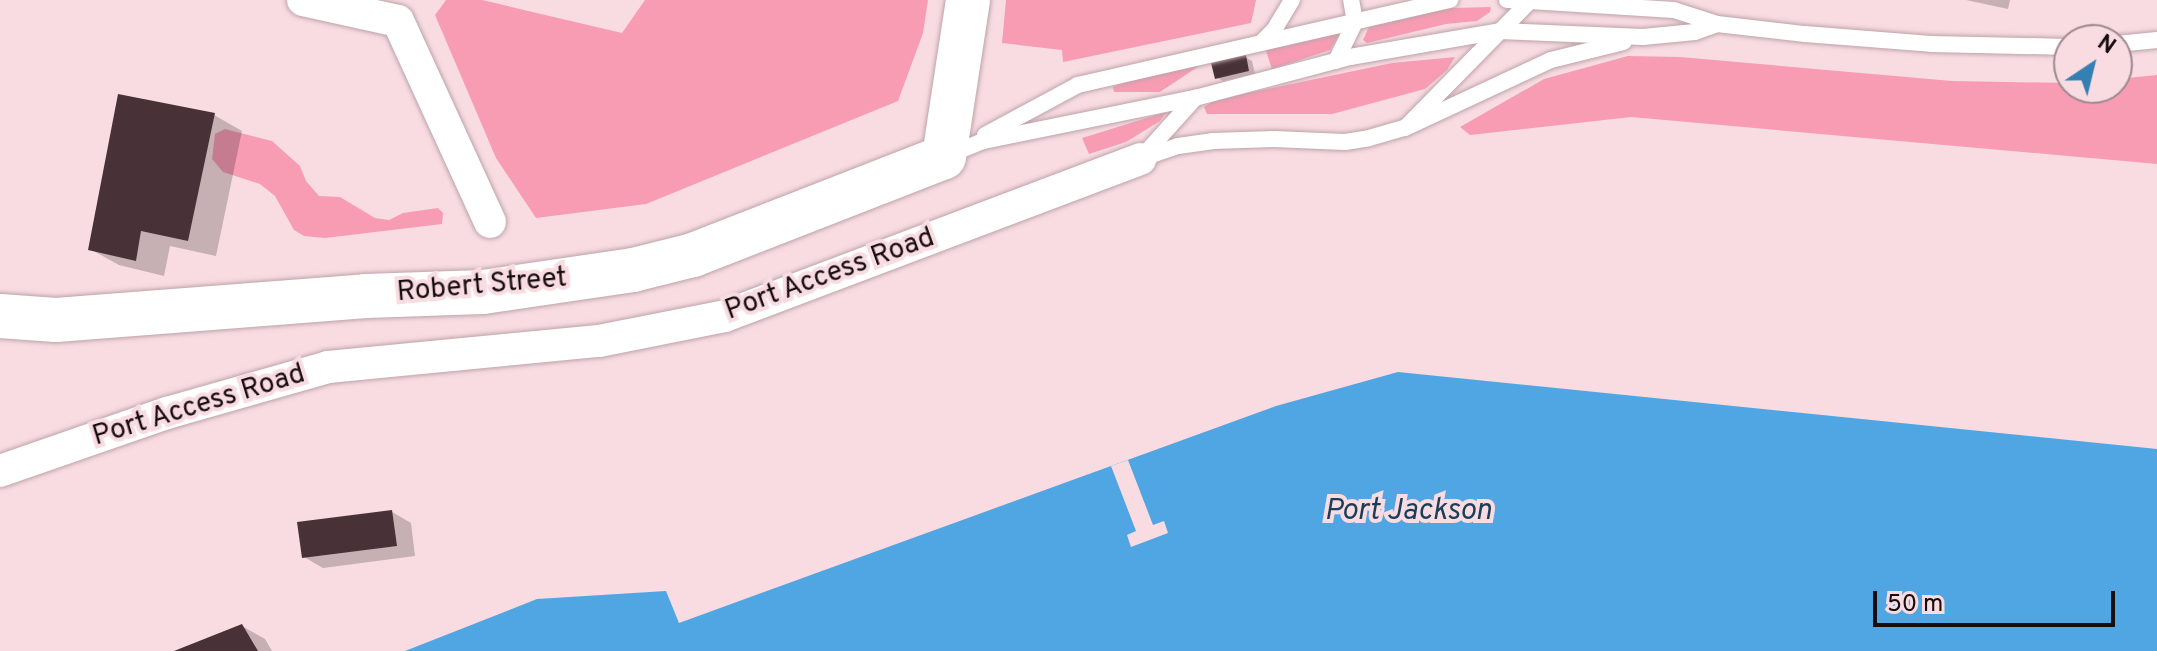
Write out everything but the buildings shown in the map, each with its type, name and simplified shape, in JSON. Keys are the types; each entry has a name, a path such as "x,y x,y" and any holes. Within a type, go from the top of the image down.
{"street":[{"path":"303,0 406,11 490,222"},
{"path":"944,157 968,0"},
{"name":"Robert Street","path":"0,316 56,320 366,296 483,292 633,270 693,255 944,157"},
{"name":"Port Access Road","path":"0,471 249,387 328,367 599,341 725,316 1140,159"}],"lane":[{"path":"1260,43 1274,30 1292,0"},
{"path":"1336,61 1347,45 1355,22 1351,0"},
{"path":"944,157 1078,85 1450,0"},
{"path":"1507,0 1674,10 1717,24 1931,44 2053,47"},
{"path":"1405,128 1530,1"},
{"path":"944,157 983,141 1195,98 1336,61 1500,31 1643,37 1695,32 1717,24"},
{"name":"Port Access Road","path":"1140,159 1178,146 1212,141 1274,139 1345,142 1405,128 1551,60 1643,37"},
{"path":"2133,42 2157,40"},
{"path":"1140,159 1195,98"}],"shaded area":[{"path":"446,0 482,0 622,33 645,0 928,0 923,33 898,101 646,204 536,218 496,158 435,15"},
{"path":"1006,0 1256,0 1251,23 1063,62 1062,50 1002,43"},
{"path":"1491,7 1490,12 1477,21 1446,24 1367,43 1363,40 1369,27 1452,8"},
{"path":"1341,31 1330,50 1272,69 1265,48"},
{"path":"1628,56 1680,57 1952,81 2053,83 2053,104 2133,104 2133,77 2157,75 2157,164 1631,117 1470,135 1460,127 1544,79"},
{"path":"1455,57 1447,70 1425,89 1332,114 1207,114 1204,107 1215,100 1392,63"},
{"path":"1202,64 1160,92 1114,92 1113,87 1123,83"},
{"path":"1166,112 1160,121 1126,142 1089,154 1082,138"},
{"path":"225,129 272,141 300,166 306,181 319,196 340,197 375,218 389,220 403,213 438,208 443,213 442,224 325,238 304,236 294,230 275,196 260,184 223,172 212,159 215,134"}],"water":[{"name":"Port Jackson","path":"1398,372 2157,449 2157,651 405,651 537,599 666,591 679,623 1276,406"}],"pier":[{"path":"1128,460 1153,525 1164,521 1168,533 1131,547 1127,535 1136,531 1111,466"}]}
